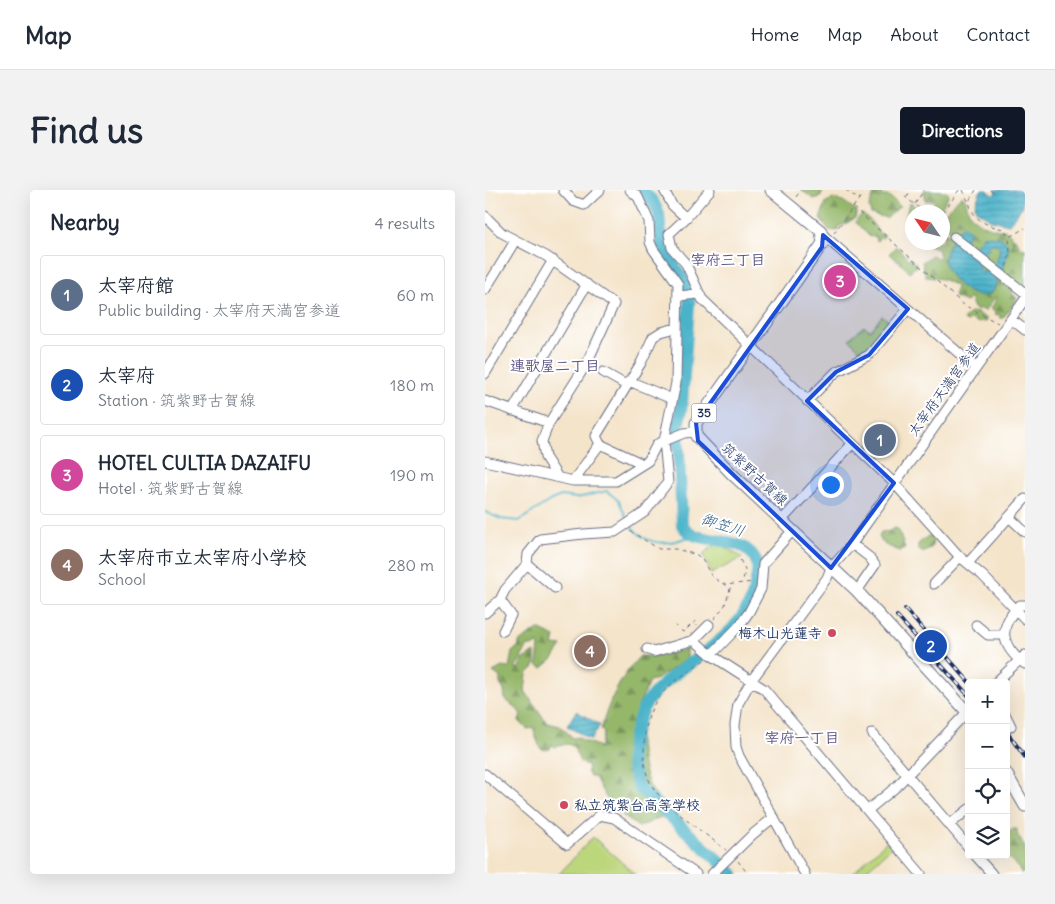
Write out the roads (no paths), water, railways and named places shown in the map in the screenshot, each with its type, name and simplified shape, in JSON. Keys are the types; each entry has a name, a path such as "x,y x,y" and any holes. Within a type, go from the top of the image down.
{"main road":[{"path":"771,190 827,237"},
{"name":"35","path":"689,433 822,247 827,237"},
{"name":"筑紫野古賀線","path":"689,433 857,592 965,710"},
{"path":"1010,780 1025,806"}],"street":[{"path":"563,190 573,201 584,205 600,190"},
{"path":"485,613 500,600 505,590 527,564 528,554 540,539 615,532 630,525 650,507 668,482 665,440 675,383 676,328 680,295 678,284 673,274 653,249 650,242 652,231 637,197 630,190"},
{"path":"664,190 672,204 686,218"},
{"path":"668,234 686,218 710,190"},
{"path":"485,216 502,233 553,260 613,301 614,306 587,363 549,423 542,441 545,457 557,476"},
{"path":"652,231 668,234"},
{"path":"668,234 672,248 690,270 697,294 894,483 964,560 1025,619"},
{"path":"954,236 1025,293"},
{"path":"827,237 976,368"},
{"path":"485,290 515,241"},
{"path":"485,374 553,260"},
{"path":"512,411 587,284"},
{"path":"680,295 697,294"},
{"name":"太宰府天満宮参道","path":"805,874 736,747 736,714 738,704 751,681 827,578 831,568 852,544 1025,299"},
{"path":"807,401 836,372 869,356 909,309"},
{"path":"1011,320 1025,330"},
{"path":"643,464 600,444 597,439 598,432 641,363 653,337 661,332 676,328"},
{"path":"603,372 672,399"},
{"path":"485,401 549,423"},
{"path":"485,461 573,481 619,480 649,459 657,444 689,433"},
{"path":"573,481 600,444"},
{"path":"782,520 852,444"},
{"path":"934,584 964,560 1025,499"},
{"path":"1009,517 1025,532"},
{"path":"710,655 739,626 749,612 761,589 763,564 793,530"},
{"path":"852,544 869,557 875,565 857,592"},
{"path":"527,564 555,588"},
{"path":"500,600 511,616 503,631"},
{"path":"1000,679 1023,660 1006,644 1004,635 1007,622 1015,610 1020,605 1025,605"},
{"path":"647,649 654,652 694,640 709,625"},
{"path":"975,625 988,635 1004,635"},
{"path":"694,640 710,655 764,689 921,874"},
{"path":"868,810 907,776 965,716"},
{"path":"872,733 965,843"},
{"path":"485,774 567,844 600,815 604,814 614,818 696,874"},
{"path":"949,824 965,812"},
{"path":"716,872 752,835 774,818"},
{"path":"979,859 992,874"}],"water":[{"path":"981,190 988,190 993,196 996,192 994,190 1022,190 1022,207 1009,224 991,220 976,210 975,205"},
{"path":"962,226 968,228 970,232 960,246 974,248 984,235 1001,238 1008,244 1005,263 992,292 983,296 975,295 954,280 944,260 947,250 950,250 950,242","holes":["990,244 999,246 999,255 995,263 989,269 981,272 978,269"]},
{"path":"576,711 600,725 591,740 567,726"}],"waterway":[{"name":"御笠川","path":"642,190 653,201 659,214 662,246 690,291 682,404 678,428 682,525 688,532 697,536 743,547 751,553 758,569 755,586 748,606 737,623 705,652 670,678 644,707 633,737 631,758 639,788 733,874"},
{"path":"485,512 501,519 519,521 551,500 561,496 577,498 607,491 619,501 627,519"},
{"path":"631,525 644,538 652,541 676,541 693,535"}],"railway":[{"path":"905,609 966,679"},
{"path":"897,616 965,692"},
{"path":"1010,736 1025,757"}],"place":[{"name":"HOTEL CULTIA DAZAIFU","path":"840,281"},
{"name":"太宰府館","path":"880,440"},
{"name":"梅木山光蓮寺","path":"832,633"},
{"name":"太宰府","path":"931,646"},
{"name":"太宰府市立太宰府小学校","path":"590,651"},
{"name":"私立筑紫台高等学校","path":"564,805"}],"district":[{"name":"宰府三丁目","path":"728,260"},
{"name":"連歌屋二丁目","path":"555,366"},
{"name":"宰府一丁目","path":"802,738"}]}
